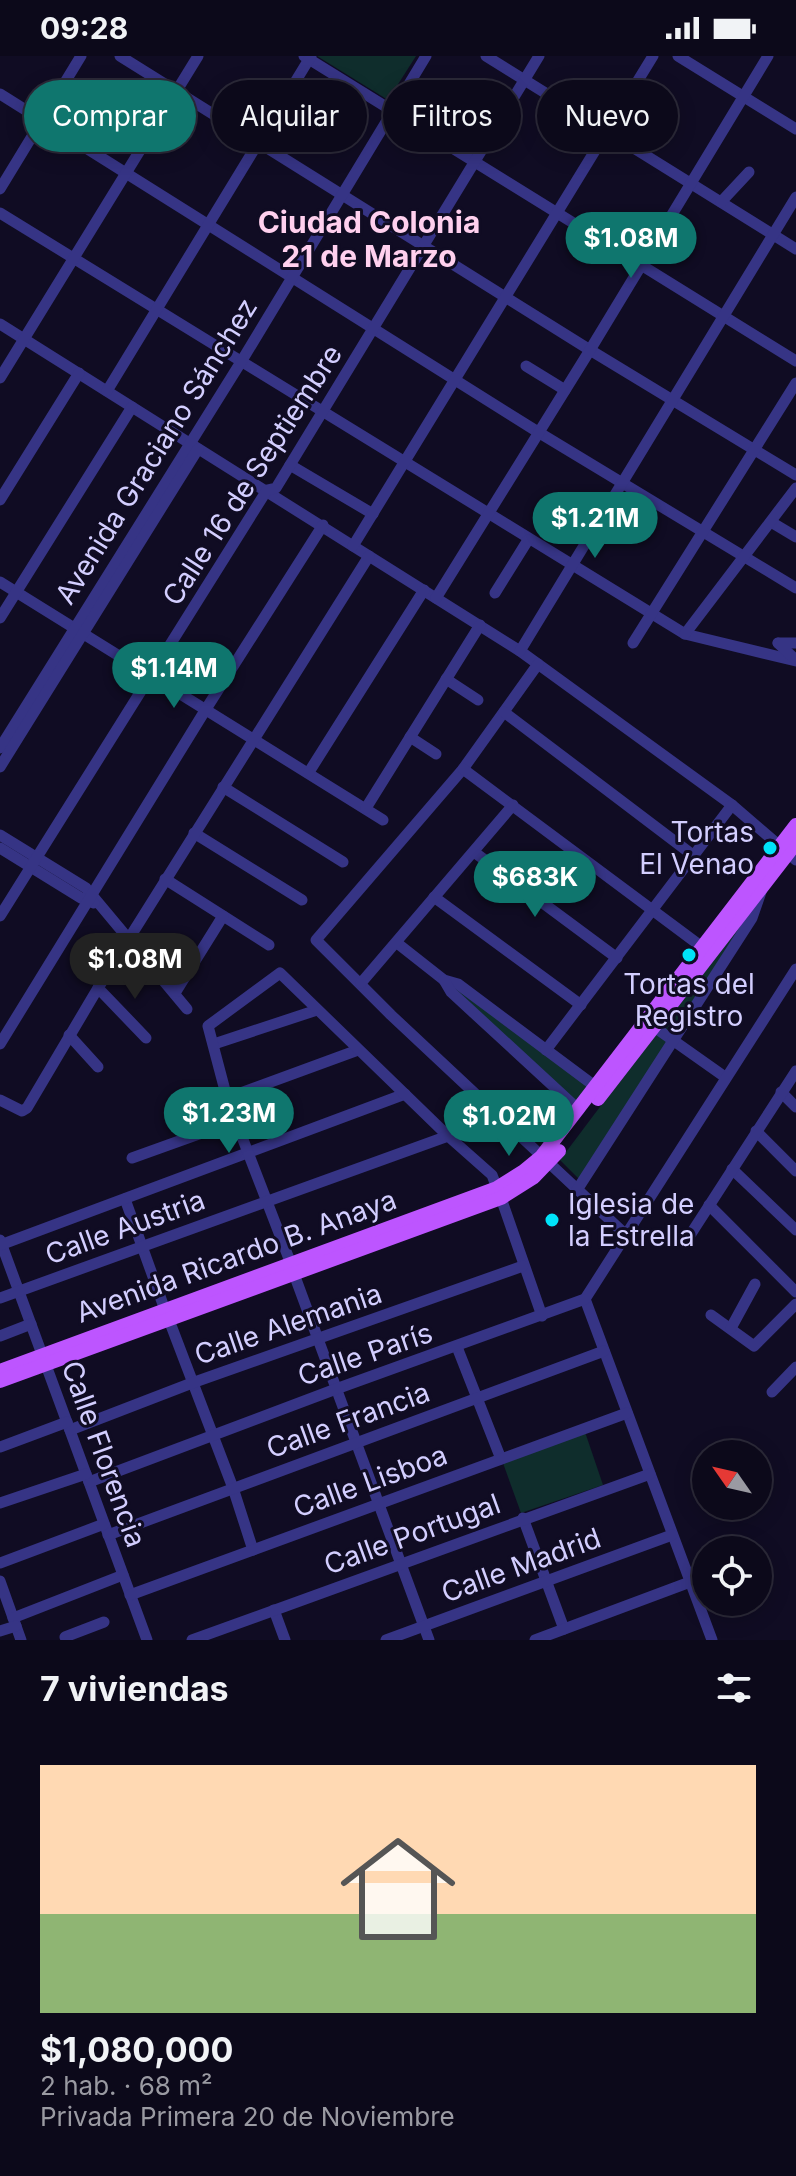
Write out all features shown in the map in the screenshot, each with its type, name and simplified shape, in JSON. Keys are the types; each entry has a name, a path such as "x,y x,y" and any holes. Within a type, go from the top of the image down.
{"main road":[{"name":"Avenida Ricardo B. Anaya","path":"545,1160 596,1087 761,891 790,851 796,825"},
{"name":"Avenida Ricardo B. Anaya","path":"0,1381 44,1360 499,1193 524,1171 545,1160 650,1024 702,947 790,851"},
{"name":"Avenida Ricardo B. Anaya","path":"0,1371 44,1360"}],"street":[{"path":"66,80 81,56"},
{"path":"120,56 159,80"},
{"path":"184,80 198,56"},
{"name":"Avenida Graciano Sánchez","path":"412,80 426,56"},
{"path":"486,56 537,88"},
{"name":"Calle 16 de Septiembre","path":"0,916 267,490 276,488 323,414 539,56"},
{"path":"639,80 653,56"},
{"path":"678,56 796,127"},
{"path":"436,598 768,56"},
{"path":"294,80 308,57 383,105"},
{"path":"0,94 24,109"},
{"name":"Avenida Graciano Sánchez","path":"0,767 383,127"},
{"path":"0,189 24,150"},
{"path":"93,152 538,432 796,588"},
{"path":"0,378 139,152"},
{"path":"107,391 252,152"},
{"path":"274,152 796,475"},
{"path":"460,152 796,361"},
{"path":"353,546 595,152"},
{"path":"642,152 796,249"},
{"path":"721,202 749,172"},
{"path":"520,651 796,197"},
{"path":"0,213 685,634 796,661"},
{"path":"0,324 520,651 732,805 790,851"},
{"path":"526,366 565,390"},
{"path":"0,500 79,373"},
{"path":"633,643 796,383"},
{"path":"0,618 132,407"},
{"path":"290,465 373,514"},
{"path":"685,634 796,488"},
{"path":"771,522 796,537"},
{"path":"0,1044 94,900 206,709 323,525"},
{"path":"495,593 528,540"},
{"path":"0,1100 22,1111 27,1108 165,879 369,556"},
{"path":"0,582 383,820"},
{"path":"309,772 424,590"},
{"path":"366,808 480,625"},
{"name":"Avenida Graciano Sánchez","path":"0,748 79,631"},
{"path":"796,643 778,643 796,661"},
{"path":"538,664 463,769 316,940 625,1234"},
{"path":"446,679 478,700"},
{"path":"504,712 694,856"},
{"path":"410,737 436,754"},
{"path":"463,769 702,947"},
{"path":"223,787 343,862"},
{"path":"361,983 513,805"},
{"path":"546,1050 732,805"},
{"path":"194,833 302,900"},
{"path":"0,835 34,862 94,900 130,937 187,1009"},
{"path":"0,848 34,862"},
{"path":"474,852 617,958"},
{"path":"165,879 269,945"},
{"path":"577,1190 752,918 761,891"},
{"path":"434,897 581,1005"},
{"path":"175,993 223,916"},
{"path":"397,943 444,980 451,992 579,1110"},
{"path":"712,1640 585,1299 796,969"},
{"path":"429,1640 268,1201 235,1121 208,1026 280,973 492,1175 542,1316"},
{"path":"444,980 458,984 596,1087"},
{"path":"98,988 146,1038"},
{"path":"214,1044 317,1010"},
{"path":"650,1024 725,1077"},
{"path":"69,1035 98,1067"},
{"path":"227,1098 358,1050"},
{"path":"685,1243 796,1071"},
{"path":"781,1092 796,1107"},
{"path":"1,1243 405,1094"},
{"path":"132,1158 235,1121"},
{"path":"756,1131 796,1171"},
{"name":"Calle Austria","path":"0,1298 448,1136"},
{"path":"732,1169 796,1230"},
{"path":"125,1199 233,1488 253,1550"},
{"path":"709,1205 796,1292"},
{"name":"Calle Florencia","path":"1,1243 147,1640"},
{"name":"Calle Alemania","path":"0,1447 523,1266"},
{"path":"731,1328 755,1284"},
{"name":"Calle París","path":"0,1503 87,1478 212,1435 585,1299"},
{"path":"711,1315 754,1346 796,1304"},
{"path":"0,1336 31,1324"},
{"path":"457,1347 501,1459"},
{"name":"Calle Francia","path":"0,1563 233,1488 604,1351"},
{"path":"772,1392 795,1370"},
{"name":"Calle Lisboa","path":"130,1595 627,1413"},
{"name":"Calle Portugal","path":"192,1640 650,1474"},
{"path":"523,1518 564,1629"},
{"name":"Calle Madrid","path":"386,1640 672,1535"},
{"path":"0,1631 123,1575"},
{"path":"0,1581 21,1640"},
{"path":"535,1640 690,1582"},
{"path":"274,1610 285,1640"},
{"path":"63,1639 104,1622"}],"green space":[{"path":"317,56 416,56 401,80 383,80 383,97 367,87 367,80 356,80"},
{"path":"736,926 739,929 579,1179 560,1160"},
{"path":"453,986 589,1086 576,1104 453,989"},
{"path":"585,1432 603,1485 521,1513 503,1463"}],"place":[{"name":"Tortas El Venao","path":"770,848"},
{"name":"Tortas del Registro","path":"689,955"},
{"name":"Iglesia de la Estrella","path":"552,1220"}],"district":[{"name":"Ciudad Colonia 21 de Marzo","path":"369,239"}]}
